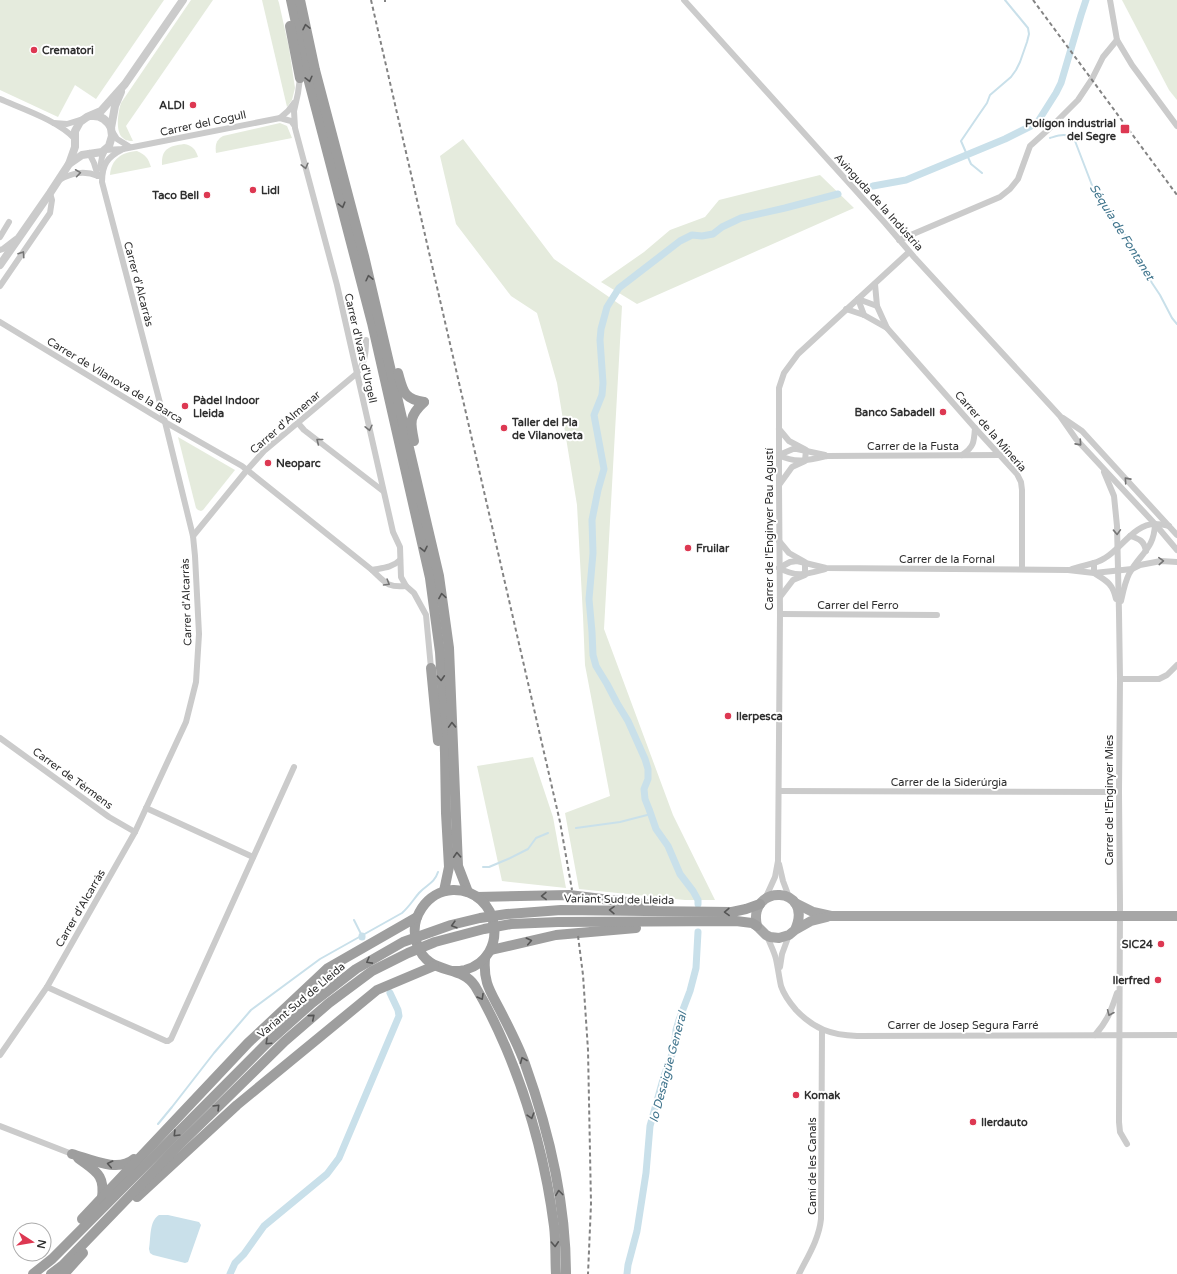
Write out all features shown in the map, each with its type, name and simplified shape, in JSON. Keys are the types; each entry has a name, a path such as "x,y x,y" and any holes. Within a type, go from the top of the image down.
{"highway":[{"path":"285,0 300,78"},
{"path":"291,0 309,81 372,323 430,578 440,652 445,753 449,867 444,891"},
{"path":"300,0 315,70 364,256 439,576 444,609 452,700 458,866 473,894 488,907 494,920 495,935 484,970 488,988 502,1014 524,1063 542,1112 557,1179 566,1274"},
{"path":"386,348 394,358 403,391 406,396 413,400 424,402 414,411 412,423 417,456 415,475"},
{"path":"431,668 446,813"},
{"path":"452,890 473,894 569,895 676,908 693,917 556,935 488,954 476,965 465,970 453,971 444,970 434,966 427,960 417,945 414,926 421,908 427,901 444,891 452,890"},
{"name":"Variant Sud de Lleida","path":"51,1274 64,1269 175,1149 284,1041 329,1003 372,972 408,953 435,942 484,929 511,924 693,917 740,911 762,901"},
{"name":"Variant Sud de Lleida","path":"33,1274 52,1259 267,1043 312,1003 356,969 403,942 451,925 480,918 507,914 561,910 743,921 757,926"},
{"path":"28,1274 46,1258 248,1043 328,968 417,917"},
{"path":"64,1269 117,1215 237,1105 377,990 434,966"},
{"path":"453,971 466,976 474,984 491,1014 514,1068 532,1117 545,1171 552,1213 556,1274"},
{"path":"72,1154 118,1166 129,1164 154,1142"},
{"path":"72,1154 94,1170 102,1178 102,1198"}],"main road":[{"path":"830,916 811,921 779,938 770,937 757,926 756,914 762,901 780,894 813,912 830,916 1177,916"},
{"path":"792,900 798,908 799,915 798,921 792,932"}],"street":[{"path":"54,123 67,124 101,111 124,84 183,0"},
{"name":"Avinguda de la Indústria","path":"684,0 899,240 1060,416 1076,439 1155,524 1177,550"},
{"path":"1110,0 1117,40 1132,65 1177,126"},
{"path":"899,240 1000,197 1010,189 1021,174 1030,146 1078,100 1092,79 1103,57 1117,40"},
{"name":"Carrer d'Ivars d'Urgell","path":"300,78 294,111 296,128 337,285 393,532 400,547 400,577 406,586 414,593 426,615 431,668"},
{"path":"69,164 82,155 89,153 93,154 105,150 109,146 112,136 115,106 124,84"},
{"path":"0,99 54,123 66,130 75,139 78,145 89,153"},
{"path":"280,118 288,111 296,100"},
{"path":"0,265 69,164 75,147 77,126 87,117 100,117 105,119 117,139 130,147"},
{"path":"280,118 291,121 296,128"},
{"name":"Carrer del Cogull","path":"105,150 123,149 280,118"},
{"path":"58,181 76,173 90,173 100,179 104,164 108,158 123,149"},
{"name":"Carrer d'Alcarràs","path":"100,179 100,165 105,150"},
{"name":"Carrer d'Alcarràs","path":"0,1055 47,987 135,832 186,722 196,682 199,634 193,536 165,422 100,179 89,153"},
{"path":"0,286 50,213 52,200 50,193"},
{"path":"0,237 9,222"},
{"path":"0,250 20,236"},
{"name":"Carrer de l'Enginyer Pau Agustí","path":"762,901 775,877 778,861 780,614 778,485 779,388 784,373 798,354 910,252"},
{"name":"Carrer de la Mineria","path":"875,284 877,306 887,328 1017,474 1021,482 1022,490 1022,570"},
{"path":"858,299 877,306"},
{"path":"858,299 864,315"},
{"name":"Carrer de la Mineria","path":"846,309 864,315 887,328"},
{"name":"Carrer de Vilanova de la Barca","path":"0,322 247,470 389,585 398,587 406,586"},
{"name":"Carrer d'Almenar","path":"193,536 264,451 356,374 364,363 366,340"},
{"name":"Avinguda de la Indústria","path":"1060,416 1082,431 1177,535"},
{"path":"298,423 304,430 383,491"},
{"path":"962,456 973,444 975,428"},
{"name":"Carrer de la Fusta","path":"779,429 789,441 806,450"},
{"name":"Carrer de la Fusta","path":"779,455 793,449 806,450 827,456"},
{"path":"805,461 806,450"},
{"name":"Carrer de la Fusta","path":"779,455 791,460 805,461"},
{"name":"Carrer de la Fusta","path":"778,485 792,467 805,461 827,456 1000,455"},
{"name":"Carrer de l'Enginyer Mies","path":"1102,468 1114,496 1118,548 1120,679 1119,1122 1120,1132 1127,1144"},
{"name":"Carrer de l'Enginyer Mies","path":"1119,613 1125,584 1132,569 1151,545 1155,535 1153,509"},
{"name":"Carrer de la Fornal","path":"1068,570 1094,563 1107,557 1142,527 1155,524 1169,526"},
{"path":"1130,536 1138,538 1144,543 1146,551"},
{"name":"Carrer de la Fornal","path":"779,541 790,553 805,562"},
{"path":"372,570 388,568 400,560"},
{"name":"Carrer de la Fornal","path":"779,568 794,561 805,562 826,568 1068,570 1094,573 1118,572 1161,560 1177,562"},
{"path":"805,562 805,575"},
{"path":"1094,563 1094,573 1108,582 1113,588 1119,613"},
{"name":"Carrer de la Fornal","path":"779,568 792,574 805,575"},
{"name":"Carrer de la Fornal","path":"780,597 793,580 826,568"},
{"name":"Carrer del Ferro","path":"780,614 937,615"},
{"path":"1120,679 1158,679 1167,675 1177,666"},
{"name":"Carrer de Térmens","path":"0,738 109,817 135,832"},
{"path":"47,987 166,1041 173,1037 294,767"},
{"name":"Carrer de la Siderúrgia","path":"779,791 1119,792"},
{"path":"146,808 253,857"},
{"name":"Carrer de l'Enginyer Pau Agustí","path":"778,861 783,881 792,900"},
{"name":"Carrer de Josep Segura Farré","path":"779,976 782,954 792,932"},
{"name":"Carrer de Josep Segura Farré","path":"766,934 773,949 785,994 794,1008 810,1023 822,1030 835,1034 852,1036 1177,1035"},
{"name":"Carrer de l'Enginyer Mies","path":"1095,1035 1106,1022 1119,988"},
{"name":"Camí de les Canals","path":"799,1274 815,1243 820,1229 821,1219 822,1030"},
{"path":"0,1126 72,1154"}],"shaded area":[{"path":"0,0 164,0 96,99 75,85 58,117 0,90"},
{"path":"191,0 213,0 126,126 133,141 125,140 120,135 118,127 118,116 121,103"},
{"path":"262,0 278,0 279,3 289,48 295,88 292,100 287,107"},
{"path":"1122,0 1177,0 1177,100 1169,90"},
{"path":"280,123 287,126 292,138 216,153 216,143 223,136"},
{"path":"463,139 554,259 622,306 604,629 673,815 715,900 685,900 579,889 565,813 610,796 585,665 577,505 557,383 537,313 511,296 456,224 440,156"},
{"path":"184,144 193,148 198,157 162,165 163,155 167,149"},
{"path":"137,151 146,157 151,167 110,175 111,169 118,157"},
{"path":"820,175 854,208 637,304 601,282 644,252 670,230 705,217 719,200"},
{"path":"178,437 235,470 201,511 196,508"},
{"path":"533,757 553,817 566,888 502,881 477,766"}],"water":[{"path":"159,1215 168,1215 199,1222 201,1225 188,1262 185,1263 150,1253 149,1249 152,1225"}],"waterway":[{"name":"Séquia de Fontanet","path":"982,173 971,164 961,141 987,103 990,95 1011,77 1016,70 1029,34 1028,28 1005,0"},
{"path":"873,186 906,180 1005,139 1037,123 1061,83 1086,0"},
{"name":"Séquia de Fontanet","path":"1050,138 1066,135 1075,141 1095,193 1116,225 1125,235 1172,318 1177,324"},
{"path":"698,904 698,900 693,891 680,874 668,846 656,829 645,799 644,789 648,779 648,769 645,759 628,721 596,666 593,655 589,599 593,553 592,520 604,469 594,415 602,395 603,383 600,340 601,329 607,307 619,288 680,241 692,235 702,236 713,234 722,227 741,218 838,194"},
{"path":"576,828 620,822 651,814"},
{"path":"483,867 489,867 528,849 536,838 548,833"},
{"path":"158,1124 214,1053 251,1010 320,959 402,913 419,893 432,882 438,872"},
{"path":"354,920 362,936"},
{"name":"lo Desaigüe General","path":"627,1274 637,1231 646,1173 650,1126 664,1076 674,1049 676,1030 690,991 696,968 698,932"},
{"path":"230,1274 235,1263 244,1254 264,1226 327,1174 339,1158 399,1016 398,1010 390,993"}],"railway":[{"path":"371,0 560,822 572,890"},
{"path":"1033,0 1177,195"},
{"path":"578,936 583,975 588,1050 591,1204 588,1274"}],"place":[{"name":"Crematori","path":"34,50"},
{"name":"ALDI","path":"193,105"},
{"name":"Polígon industrial del Segre","path":"1125,129"},
{"name":"Lidl","path":"253,190"},
{"name":"Taco Bell","path":"207,195"},
{"name":"Pàdel Indoor Lleida","path":"185,406"},
{"name":"Banco Sabadell","path":"943,412"},
{"name":"Taller del Pla de Vilanoveta","path":"504,428"},
{"name":"Neoparc","path":"268,463"},
{"name":"Fruilar","path":"688,548"},
{"name":"Ilerpesca","path":"728,716"},
{"name":"SIC24","path":"1161,944"},
{"name":"Ilerfred","path":"1158,980"},
{"name":"Komak","path":"796,1095"},
{"name":"Ilerdauto","path":"973,1122"}]}
